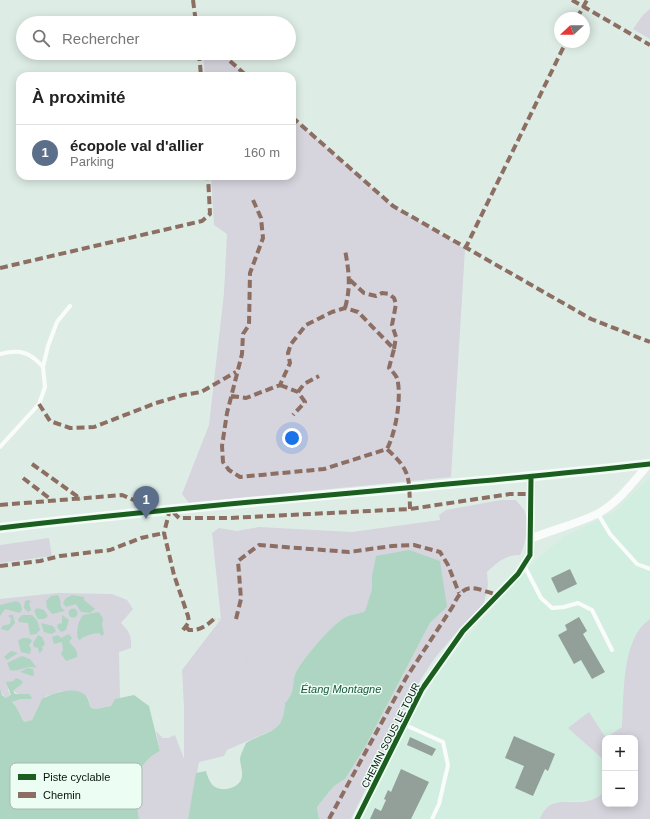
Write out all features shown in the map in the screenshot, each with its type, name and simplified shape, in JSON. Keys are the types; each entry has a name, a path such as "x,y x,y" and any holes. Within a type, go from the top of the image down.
{"street":[{"path":"0,528 170,509 531,478 649,465"},
{"path":"530,539 598,513 614,502 649,465"},
{"name":"CHEMIN SOUS LE TOUR","path":"357,819 403,724 422,689 463,631 518,574 530,555 531,478"}],"lane":[{"path":"0,447 39,404 45,387 43,367 48,346 57,322 70,306"},
{"path":"0,354 16,351 34,357 43,367"},
{"path":"598,513 610,534 637,564 650,569"},
{"path":"524,564 541,598 552,608 564,607 578,603 592,610 612,650"},
{"path":"403,724 443,742 448,765 439,804 432,819"}],"path":[{"path":"214,619 236,619 234,644 246,655 248,665 254,676 267,711"},
{"path":"341,819 347,810 361,799 366,801"}],"shaded area":[{"path":"650,9 650,39 633,29 643,15"},
{"path":"204,60 229,60 242,72 205,72"},
{"path":"296,121 393,206 465,249 451,477 189,503 182,494 209,425 224,293 227,234 214,225 211,180 296,180"},
{"path":"650,477 650,619 645,622 624,685 622,727 610,735 602,735 602,737 568,728 602,758 602,794 590,800 555,802 544,810 540,819 362,819 413,715 433,681 462,643 533,563 563,537 614,512"},
{"path":"501,500 516,500 526,515 527,527 524,545 520,555 510,556 498,562 487,572 488,585 484,603 434,659 414,690 351,819 319,819 317,807 334,786 345,779 364,749 430,623 447,607 372,576 372,589 365,611 342,619 327,632 299,666 296,672 291,695 285,703 283,717 275,729 227,750 224,756 199,762 188,819 139,819 138,809 142,809 142,768 151,757 160,751 156,731 163,738 168,738 175,735 184,759 182,670 221,619 212,533 219,528 237,531 259,527 352,532 440,520 439,515 446,510"},
{"path":"49,538 52,556 0,563 0,545"},
{"path":"57,593 112,594 127,600 133,609 121,623 129,634 131,648 119,652 120,698 115,699 111,706 96,709 91,708 88,697 62,691 46,696 40,703 32,720 24,722 12,702 21,699 31,699 29,694 18,694 13,691 23,683 10,681 8,690 11,696 6,698 0,691 0,599"},
{"path":"650,619 650,819 540,819 544,811 555,803 583,802 602,794 602,807 638,807 638,735 610,735 622,727 624,684 629,653 641,628"},
{"path":"589,712 604,735 602,735 602,758 568,728"}],"water":[{"name":"Étang Montagne","path":"409,550 440,561 447,607 430,623 364,749 345,779 334,786 317,807 319,819 188,819 196,773 206,771 211,783 222,789 231,788 239,783 242,775 240,758 246,743 278,726 284,713 285,703 291,695 296,672 299,666 327,632 342,619 365,611 372,589 372,576 376,556"},
{"path":"58,595 61,607 65,611 52,614 47,608 46,601 51,596"},
{"path":"72,595 84,597 84,600 95,609 90,613 81,612 76,604 66,607 63,603 65,599"},
{"path":"16,601 20,603 22,609 20,613 5,609 0,616 0,605"},
{"path":"25,601 31,601 29,604 31,610 28,612 24,608"},
{"path":"37,608 44,610 48,616 44,619 38,619 34,611"},
{"path":"73,608 78,613 73,618 68,613"},
{"path":"99,612 103,619 102,624 104,634 102,636 99,633 86,636 80,640 78,639 78,627 83,615"},
{"path":"13,615 15,623 8,631 1,629 2,626 10,624 11,618 8,616"},
{"path":"22,615 32,615 37,620 40,630 36,634 30,635 28,623 19,622 18,619"},
{"path":"62,615 69,620 66,630 61,632 57,627 58,624 62,623"},
{"path":"41,623 53,626 56,631 52,634 44,632"},
{"path":"69,634 72,638 69,642 76,650 77,657 66,661 61,654 63,650 62,642 54,644 52,637 58,635 61,638"},
{"path":"38,635 42,637 45,644 40,653 38,648 34,647 33,643"},
{"path":"22,638 29,638 32,641 29,645 31,649 30,654 21,652 18,641"},
{"path":"11,651 18,653 7,660 4,657"},
{"path":"22,656 30,659 37,668 29,667 14,671 10,670 7,663"},
{"path":"27,668 33,669 34,675 32,676 20,672"},
{"path":"16,678 21,680 23,683 13,691 15,694 29,694 32,698 12,702 24,722 32,720 42,699 52,694 64,691 76,691 82,693 87,697 91,708 96,709 111,706 115,699 134,695 149,706 160,751 151,757 142,768 142,763 10,763 10,809 138,809 139,819 0,819 0,689 2,695 6,698 11,695 6,682 13,681"}],"building":[{"path":"570,569 577,584 558,593 551,578"},
{"path":"579,617 587,631 583,634 605,672 592,679 581,660 574,664 558,635 567,630 565,625"},
{"path":"514,736 555,754 548,771 545,769 533,796 515,788 524,766 505,758"},
{"path":"410,737 436,749 432,756 407,745"},
{"path":"401,769 429,782 411,819 370,819 375,808 381,811 386,800 384,799 388,790 391,792"}],"marked path":[{"path":"193,0 195,16"},
{"path":"572,0 650,45"},
{"path":"580,12 587,0"},
{"path":"465,249 563,48"},
{"path":"200,60 201,72"},
{"path":"229,60 242,72"},
{"path":"296,121 393,206 591,319 650,342"},
{"path":"0,268 202,221 210,214 208,180"},
{"path":"253,200 261,218 263,238 250,273 249,325 243,334 242,354 227,413 222,446 223,462 229,470 240,477 324,469 387,449 405,469 409,482 410,509"},
{"path":"345,250 349,279 345,308"},
{"path":"350,280 364,293 376,296 382,293 389,294 394,298 396,304 392,325 396,337 394,349"},
{"path":"231,396 246,398 280,385 290,363 288,353 291,344 306,325 332,312 345,308 358,312 394,349 389,368 397,378 399,394 395,424 387,449"},
{"path":"39,404 50,421 70,428 94,427 156,403 183,395 201,392 236,372"},
{"path":"298,392 304,384 319,376"},
{"path":"280,385 298,392 305,402 293,415"},
{"path":"32,464 81,499"},
{"path":"23,478 53,501"},
{"path":"183,630 189,622 188,616 174,575 164,533 170,509 179,518 229,518 410,509 510,494 531,494"},
{"path":"0,505 122,495 157,510"},
{"path":"0,566 40,561 60,556 110,550 141,538 164,533"},
{"path":"236,619 241,599 238,561 259,545 349,552 392,546 414,545 440,552 448,565 459,593"},
{"path":"329,819 406,678 457,598 466,589 471,588 498,595"},
{"path":"186,627 189,630 197,630 214,619"}],"cycle path":[{"path":"0,528 162,510 569,473 650,464"},
{"path":"357,819 422,689 463,631 518,574 530,555 531,478"}],"place":[{"name":"écopole val d'allier","path":"146,519"}]}
